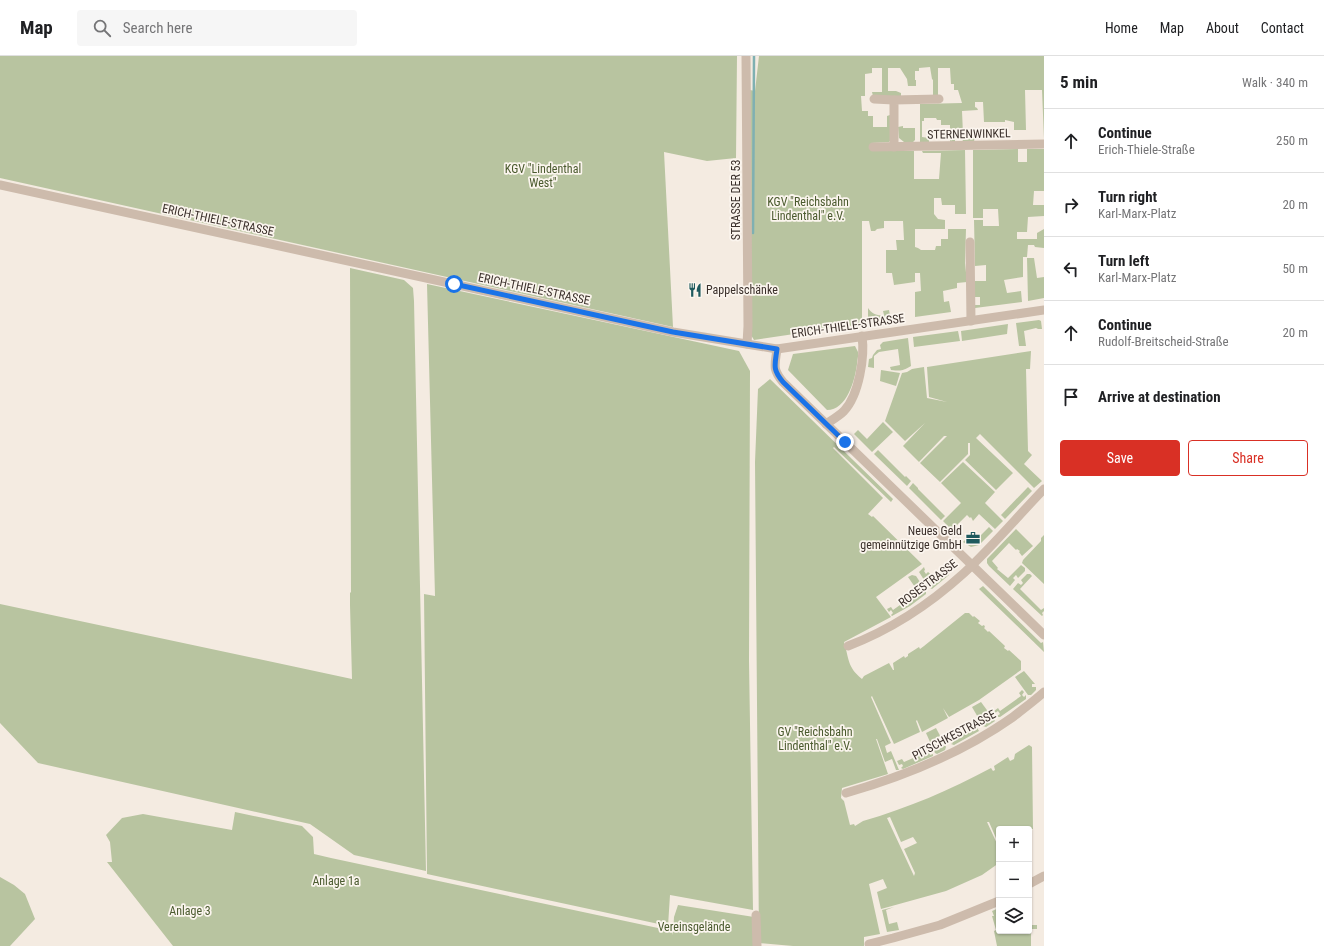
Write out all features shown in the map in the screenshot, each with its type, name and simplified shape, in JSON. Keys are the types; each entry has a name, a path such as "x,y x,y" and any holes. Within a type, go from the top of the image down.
{"street":[{"name":"STRASSE DER 53","path":"746,56 747,344"},
{"path":"874,100 939,99"},
{"path":"894,100 894,147"},
{"name":"STERNENWINKEL","path":"873,147 1044,144"},
{"name":"ERICH-THIELE-STRASSE","path":"0,184 665,330 777,349 1044,310"},
{"path":"970,242 970,321"},
{"path":"826,424 843,411 853,395 862,363 862,336"},
{"path":"777,349 775,367 776,374 783,382 1044,635"},
{"name":"ROSESTRASSE","path":"848,646 879,632 929,601 963,573 1044,489"},
{"name":"PITSCHKESTRASSE","path":"846,793 902,775 944,758 1007,721 1044,692"},
{"path":"1032,882 1044,876"},
{"path":"869,944 940,925 996,902"},
{"path":"756,915 757,946"}],"green space":[{"name":"KGV \"Lindenthal West\"","path":"0,56 737,56 736,158 707,161 664,152 673,327 0,178"},
{"name":"KGV \"Reichsbahn Lindenthal\" e.V.","path":"759,56 1044,56 1044,139 1042,90 1025,90 1026,130 1014,130 1014,122 1005,120 1005,122 984,122 983,102 975,102 975,107 978,110 962,111 963,134 977,134 974,141 963,142 962,137 955,137 955,142 950,142 950,125 941,125 941,120 937,120 936,118 924,118 924,121 922,121 922,137 929,138 929,142 920,142 920,104 962,103 958,90 954,90 954,84 951,84 950,68 938,68 938,96 933,96 933,80 930,67 919,68 919,71 915,71 916,86 908,86 907,79 900,68 888,68 888,91 896,91 901,93 901,96 873,96 872,92 882,92 882,68 872,68 872,73 865,74 865,96 861,96 862,111 868,111 868,116 873,116 873,127 887,127 887,116 890,115 890,141 871,143 871,151 914,151 914,179 939,179 941,153 923,153 922,151 965,150 966,214 955,214 955,205 942,205 941,198 934,198 934,214 938,219 945,220 945,229 915,229 915,247 921,250 935,250 936,246 941,246 941,239 948,239 948,229 966,229 965,263 967,282 957,283 957,288 943,291 944,302 949,301 951,312 915,317 915,292 921,291 920,273 915,273 915,282 894,285 892,273 886,273 886,250 897,250 896,240 904,240 903,221 884,221 884,228 871,231 869,221 862,221 862,324 754,340 751,335 750,90 755,91"},
{"path":"903,126 903,128 915,128 915,140 912,143 904,142 899,138 898,127"},
{"path":"1018,149 1018,162 1027,162 1027,149 1044,149 1044,191 1034,191 1033,205 1044,205 1044,216 1028,217 1027,232 1017,232 1017,239 1037,239 1037,233 1044,229 1044,248 1028,245 1027,257 1023,257 1023,277 1004,280 1007,293 1021,291 1022,302 975,308 975,305 980,305 980,297 975,297 975,281 986,281 986,265 975,266 974,220 983,220 983,226 999,226 998,209 983,209 983,218 973,218 973,150"},
{"path":"1027,258 1034,258 1037,278 1044,277 1044,298 1028,301"},
{"path":"350,268 404,280 413,288 426,871 354,855 310,824 38,763 0,723 0,604 352,679 350,605"},
{"path":"427,284 739,351 750,371 749,661 753,910 670,895 668,926 427,874 424,594 435,596"},
{"path":"868,308 871,312 879,315 884,315 883,311 889,310 891,321 868,323"},
{"path":"1041,321 1042,329 1036,328 1024,331 1026,346 1019,346 1016,323"},
{"path":"1008,324 1007,334 962,341 961,331"},
{"path":"958,331 960,341 914,347 913,337"},
{"path":"908,338 911,366 902,370 891,370 890,367 900,365 898,349 879,352 874,356 874,368 868,367 869,359 872,358 877,350 881,349 880,345 883,342"},
{"path":"855,346 858,355 852,386 845,400 834,409 827,410 788,370 793,354"},
{"path":"1031,351 1030,369 1026,369 1028,451 1032,455 1024,464 1042,481 1034,488 980,434 976,438 1013,473 996,490 965,460 970,455 970,443 968,443 968,454 940,482 920,463 947,436 944,436 919,462 903,446 925,423 905,441 885,421 902,373 912,369 924,367 927,398 947,402 929,397 927,367"},
{"path":"881,370 900,373 896,386 880,381"},
{"name":"GV \"Reichsbahn Lindenthal\" e.V.","path":"770,379 893,499 891,502 834,447 833,448 883,498 868,514 872,517 873,516 922,564 876,597 891,617 844,642 849,662 857,675 862,679 864,676 889,663 894,670 893,663 904,656 905,658 908,654 919,647 920,649 965,613 969,613 980,621 978,623 982,626 984,625 984,628 988,632 989,631 1005,646 1004,648 1008,651 1009,650 1021,661 1021,670 979,700 949,717 943,708 948,718 922,732 917,720 916,721 920,732 894,744 872,696 871,697 891,743 885,746 887,753 891,751 899,770 896,770 892,759 885,762 876,739 888,774 842,788 841,798 844,801 850,825 854,824 855,826 863,821 928,798 991,768 993,771 995,770 994,766 1008,757 1010,761 1014,759 1015,754 1029,745 1032,747 1033,829 1032,826 996,826 996,838 989,822 987,822 996,842 996,865 982,875 946,891 881,909 877,892 887,888 883,879 869,884 880,934 864,937 864,946 793,946 759,943 755,462 758,389","holes":["890,817 901,842 913,837 917,843 904,849 915,873 914,876 887,818"]},
{"path":"883,422 893,432 872,452 854,434 858,430 867,439"},
{"path":"878,450 911,481 907,486 874,454"},
{"path":"963,462 995,492 985,503 1003,521 995,529 979,514 973,521 971,517 970,518 967,515 956,526 960,530 956,534 943,521 961,503 941,483"},
{"path":"913,483 945,516 941,520 909,488"},
{"path":"1028,487 1032,491 1005,519 1001,515"},
{"path":"989,527 993,531 979,545 971,547 963,542 967,538 970,540 976,540"},
{"path":"1016,529 1033,546 1022,556 1019,552 1020,551 1017,549 1016,550 1009,543 992,561 998,568 997,569 1008,578 1021,565 1025,568 1025,571 1018,578 1016,575 1013,578 1015,580 1010,586 989,566 987,559"},
{"path":"1044,535 1044,584 1022,563 1023,560 1041,541 1041,538"},
{"path":"924,567 926,574 928,572 935,578 944,569 949,575 932,589 930,588 932,587 930,584 928,586 919,572"},
{"path":"1027,574 1032,576 1020,589 1041,610 1044,608 1042,616 1013,589 1018,583 1021,585 1023,583 1021,580"},
{"path":"912,575 916,576 924,588 922,590 923,593 926,591 926,594 910,606 892,616 891,615 893,613 891,610 889,612 887,609 891,607 893,610 914,595 912,593 917,590 908,577"},
{"path":"983,586 1041,643 1043,642 1044,652 979,589"},
{"path":"1024,671 1035,684 1032,684 1032,687 1036,687 1036,690 1031,695 1028,695 1015,677"},
{"path":"1022,690 1024,692 1022,695 1024,697 1026,695 1026,699 998,717 997,716 1000,714 998,711 995,713 994,711 998,708 1000,711 1021,696 1019,693"},
{"path":"981,702 995,721 986,727 983,726 972,707"},
{"path":"977,722 979,723 976,726 979,731 954,745 951,744 953,743 951,740 948,742 947,739 951,736 953,739 975,727 973,724"},
{"path":"936,728 946,747 945,750 937,754 935,753 926,733"},
{"path":"931,747 932,750 929,752 930,755 933,754 933,756 903,769 901,768 903,766 902,764 899,765 897,761 902,759 904,762 927,752 926,749"},
{"path":"235,812 302,826 313,837 314,854 672,931 673,935 674,917 678,905 754,917 754,946 173,946 107,862 112,862 110,842 106,835 122,818 143,814 232,830"},
{"path":"0,877 14,885 25,894 35,919 10,946 0,946"},
{"path":"894,907 886,910 889,924 897,922 899,930 887,932 882,910"},
{"path":"996,909 996,930 992,916 994,916 992,911"},
{"path":"1032,925 1037,925 1037,929 1032,929"},
{"path":"996,930 996,934 1031,934 1031,946 997,946 994,931"}],"waterway":[{"path":"753,233 754,56"}],"place":[{"name":"Pappelschänke","path":"695,290"},
{"name":"Neues Geld gemeinnützige GmbH","path":"973,538"}],"route":[{"path":"454,284 673,332 777,349 775,367 776,374 845,442"}],"park label":[{"name":"Anlage 1a","path":"336,881"},
{"name":"Anlage 3","path":"190,911"},
{"name":"Vereinsgelände","path":"694,927"}]}
